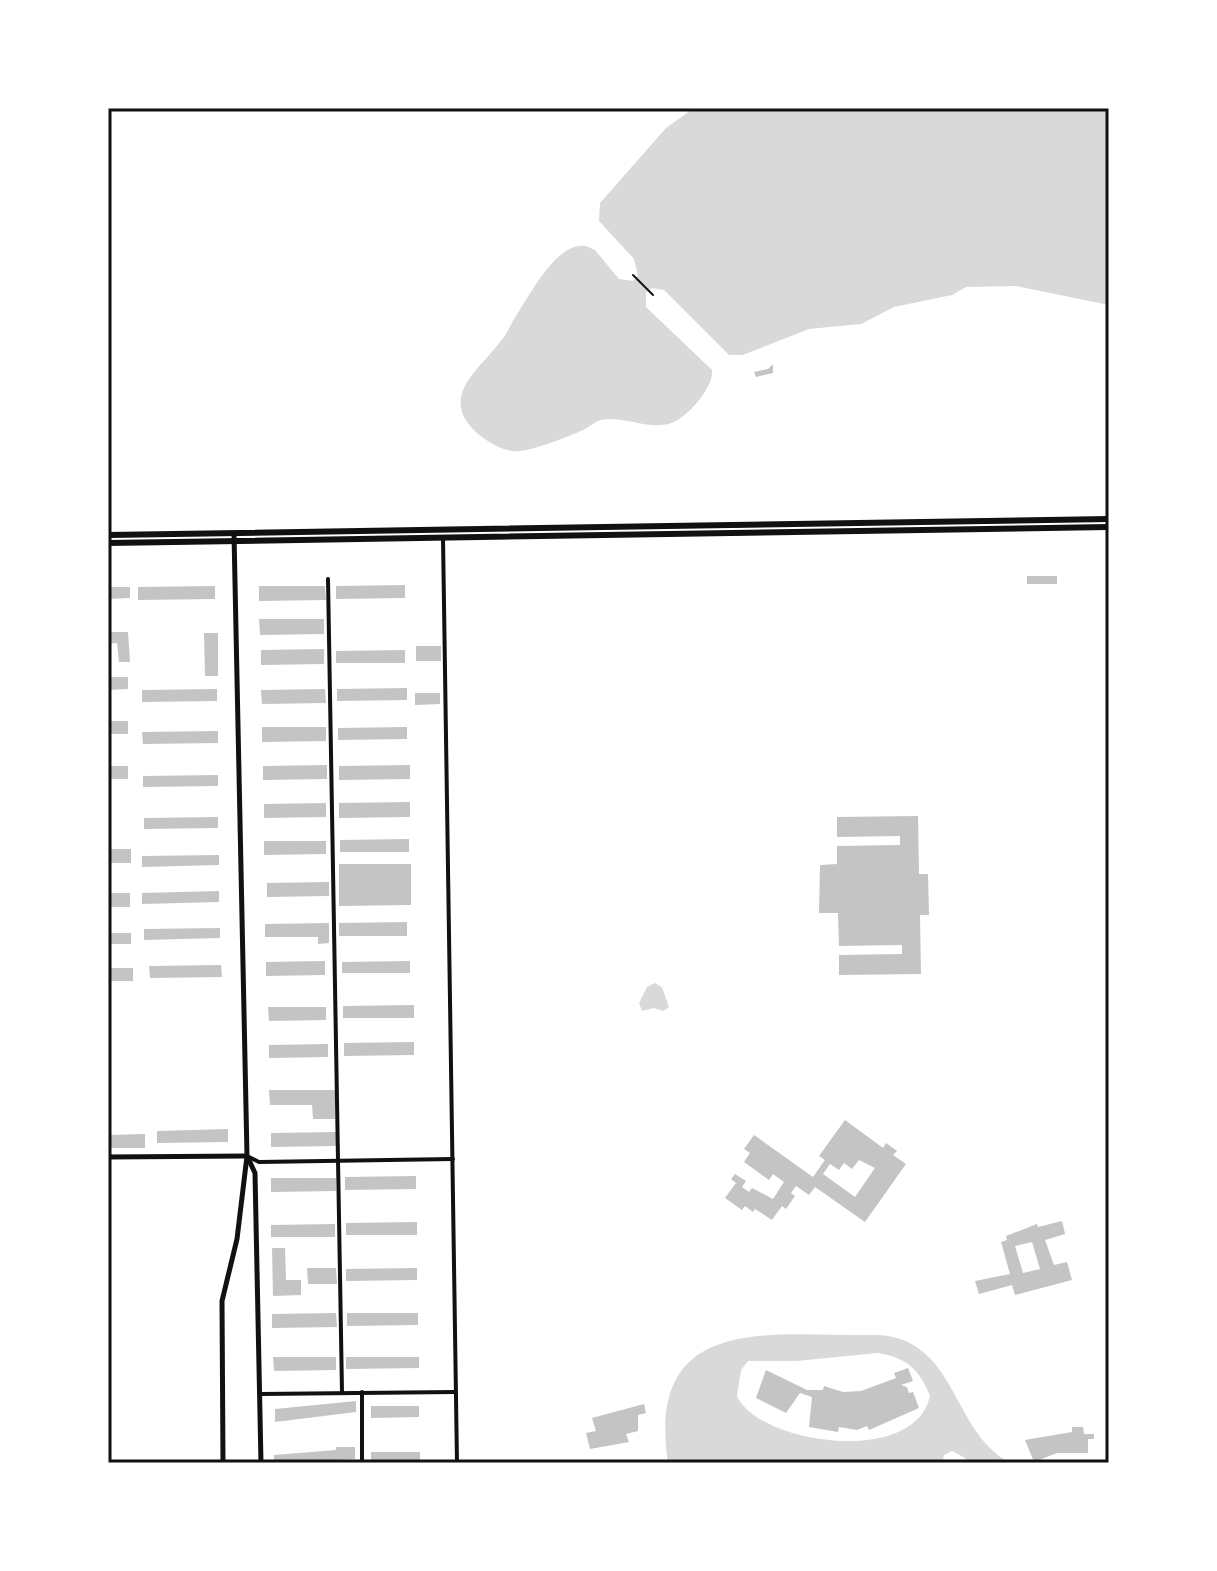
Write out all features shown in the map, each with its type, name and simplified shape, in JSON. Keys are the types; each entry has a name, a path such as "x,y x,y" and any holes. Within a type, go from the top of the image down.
{"main road":[{"path":"108,543 1109,519"},
{"path":"108,535 443,538 1109,527"}],"street":[{"path":"223,1463 222,1301 237,1239 247,1156 234,538"},
{"path":"443,538 457,1463"},
{"path":"328,579 342,1392"},
{"path":"247,1156 255,1173 261,1463"},
{"path":"108,1157 247,1156 259,1162 453,1159"},
{"path":"362,1392 362,1463"},
{"path":"260,1394 455,1392"}],"path":[{"path":"633,275 653,295"}],"shaded area":[{"path":"694,108 1109,108 1109,305 1016,286 966,287 952,295 894,307 861,324 809,329 743,355 729,355 664,290 652,288 646,292 646,307 712,370 705,392 693,407 665,425 610,419 596,422 563,439 521,451 492,444 466,420 461,408 461,396 466,385 503,338 547,269 565,252 586,246 595,250 619,279 633,281 638,276 634,259 599,221 600,203 666,128"},
{"path":"655,983 662,987 669,1007 663,1011 654,1008 642,1011 639,1003 647,987"},
{"path":"879,1335 905,1341 924,1353 939,1369 975,1430 990,1448 1010,1463 966,1463 965,1458 952,1451 944,1455 942,1463 668,1463 666,1413 677,1378 697,1355 726,1342 760,1336","holes":["878,1353 911,1366 930,1396 918,1419 896,1433 867,1440 835,1441 803,1436 773,1426 750,1412 737,1396 741,1370 748,1361 796,1361"]}],"building":[{"path":"773,364 773,373 756,377 754,372 768,369"},
{"path":"1027,576 1057,576 1057,584 1027,584"},
{"path":"405,585 405,598 336,599 336,586"},
{"path":"215,586 215,599 138,600 138,587"},
{"path":"259,586 325,586 326,600 259,601"},
{"path":"108,587 130,587 130,598 108,599"},
{"path":"259,619 324,619 324,634 260,635"},
{"path":"108,632 128,632 130,662 119,662 117,643 108,644"},
{"path":"204,633 218,633 218,676 205,676"},
{"path":"416,646 441,646 441,661 416,661"},
{"path":"324,649 324,664 261,665 261,650"},
{"path":"405,650 405,663 336,663 336,651"},
{"path":"108,677 128,677 128,689 108,690"},
{"path":"407,688 407,700 337,701 337,689"},
{"path":"217,689 217,701 142,702 142,690"},
{"path":"325,689 326,703 262,704 261,690"},
{"path":"415,693 440,693 440,704 415,705"},
{"path":"108,721 128,721 128,734 108,734"},
{"path":"262,727 326,727 326,741 262,742"},
{"path":"407,727 407,739 338,740 338,728"},
{"path":"218,731 218,743 143,744 142,732"},
{"path":"327,765 327,779 263,780 263,766"},
{"path":"410,765 410,779 339,780 339,766"},
{"path":"108,766 128,766 128,779 108,779"},
{"path":"218,775 218,786 143,787 143,776"},
{"path":"410,802 410,817 339,818 339,803"},
{"path":"326,803 326,817 264,818 264,804"},
{"path":"918,816 919,874 928,874 929,915 920,915 921,974 839,975 839,955 902,954 902,945 839,946 838,913 819,913 820,865 837,864 837,846 900,845 900,836 837,837 837,817"},
{"path":"218,817 218,828 144,829 144,818"},
{"path":"409,839 409,852 340,852 340,840"},
{"path":"264,841 326,841 326,854 264,855"},
{"path":"108,849 131,849 131,863 108,863"},
{"path":"219,855 219,865 142,867 142,856"},
{"path":"339,864 411,864 411,905 339,906"},
{"path":"329,882 329,896 267,897 267,883"},
{"path":"219,891 219,902 142,904 142,893"},
{"path":"108,893 130,893 130,907 108,907"},
{"path":"407,922 407,936 339,936 339,923"},
{"path":"329,923 329,943 318,944 318,937 265,937 265,924"},
{"path":"220,928 220,938 144,940 144,929"},
{"path":"108,933 131,933 131,944 108,944"},
{"path":"325,961 325,975 266,976 266,962"},
{"path":"410,961 410,973 342,973 342,962"},
{"path":"221,965 222,977 150,978 149,966"},
{"path":"108,968 133,968 133,981 108,981"},
{"path":"414,1005 414,1018 343,1018 343,1006"},
{"path":"268,1007 326,1007 326,1020 269,1021"},
{"path":"414,1042 414,1055 344,1056 344,1043"},
{"path":"328,1044 328,1057 269,1058 269,1045"},
{"path":"269,1090 335,1090 335,1119 313,1119 312,1105 270,1105"},
{"path":"845,1120 883,1148 886,1143 897,1151 893,1155 906,1164 865,1222 815,1187 809,1195 796,1186 791,1193 795,1196 786,1209 782,1206 772,1220 755,1209 753,1212 745,1206 742,1210 725,1198 736,1183 731,1179 735,1174 746,1181 742,1187 749,1192 752,1188 773,1199 784,1182 773,1174 769,1180 744,1162 750,1153 744,1149 754,1135 813,1177 825,1160 819,1156","holes":["859,1160 875,1168 855,1197 823,1174 830,1164 839,1170 844,1163 852,1169"]},
{"path":"228,1129 228,1142 157,1143 157,1131"},
{"path":"336,1132 336,1146 271,1147 271,1133"},
{"path":"145,1134 145,1148 108,1148 108,1135"},
{"path":"416,1176 416,1189 345,1190 345,1177"},
{"path":"271,1178 336,1178 336,1191 271,1192"},
{"path":"1062,1221 1065,1234 1045,1240 1054,1265 1067,1262 1072,1280 1015,1295 1012,1285 979,1294 975,1281 1010,1274 1001,1242 1007,1240 1006,1236 1037,1224 1038,1227","holes":["1032,1242 1040,1269 1023,1273 1015,1246"]},
{"path":"417,1222 417,1235 346,1235 346,1223"},
{"path":"335,1224 335,1237 271,1237 271,1225"},
{"path":"272,1248 285,1248 286,1280 301,1280 301,1295 273,1296"},
{"path":"307,1268 336,1268 337,1284 308,1284"},
{"path":"417,1268 417,1280 346,1281 346,1269"},
{"path":"336,1313 337,1327 272,1328 272,1314"},
{"path":"347,1313 418,1313 418,1325 347,1326"},
{"path":"273,1357 336,1357 336,1370 274,1371"},
{"path":"346,1357 419,1357 419,1368 346,1369"},
{"path":"908,1368 913,1381 901,1385 907,1387 909,1393 913,1392 919,1408 869,1430 867,1426 857,1430 839,1427 838,1432 809,1427 812,1397 800,1393 786,1413 756,1398 766,1370 807,1390 823,1390 824,1386 843,1392 861,1391 896,1378 894,1373"},
{"path":"356,1401 356,1412 275,1422 275,1409"},
{"path":"644,1404 646,1413 638,1415 638,1431 626,1434 629,1442 590,1449 586,1433 596,1431 592,1418"},
{"path":"371,1406 419,1406 419,1417 371,1418"},
{"path":"1072,1427 1083,1427 1084,1434 1094,1434 1094,1439 1088,1439 1088,1453 1057,1453 1034,1462 1025,1440 1072,1432"},
{"path":"336,1447 355,1447 355,1459 337,1460 337,1463 274,1463 274,1455 336,1450"},
{"path":"371,1452 420,1452 420,1463 371,1463"}]}
